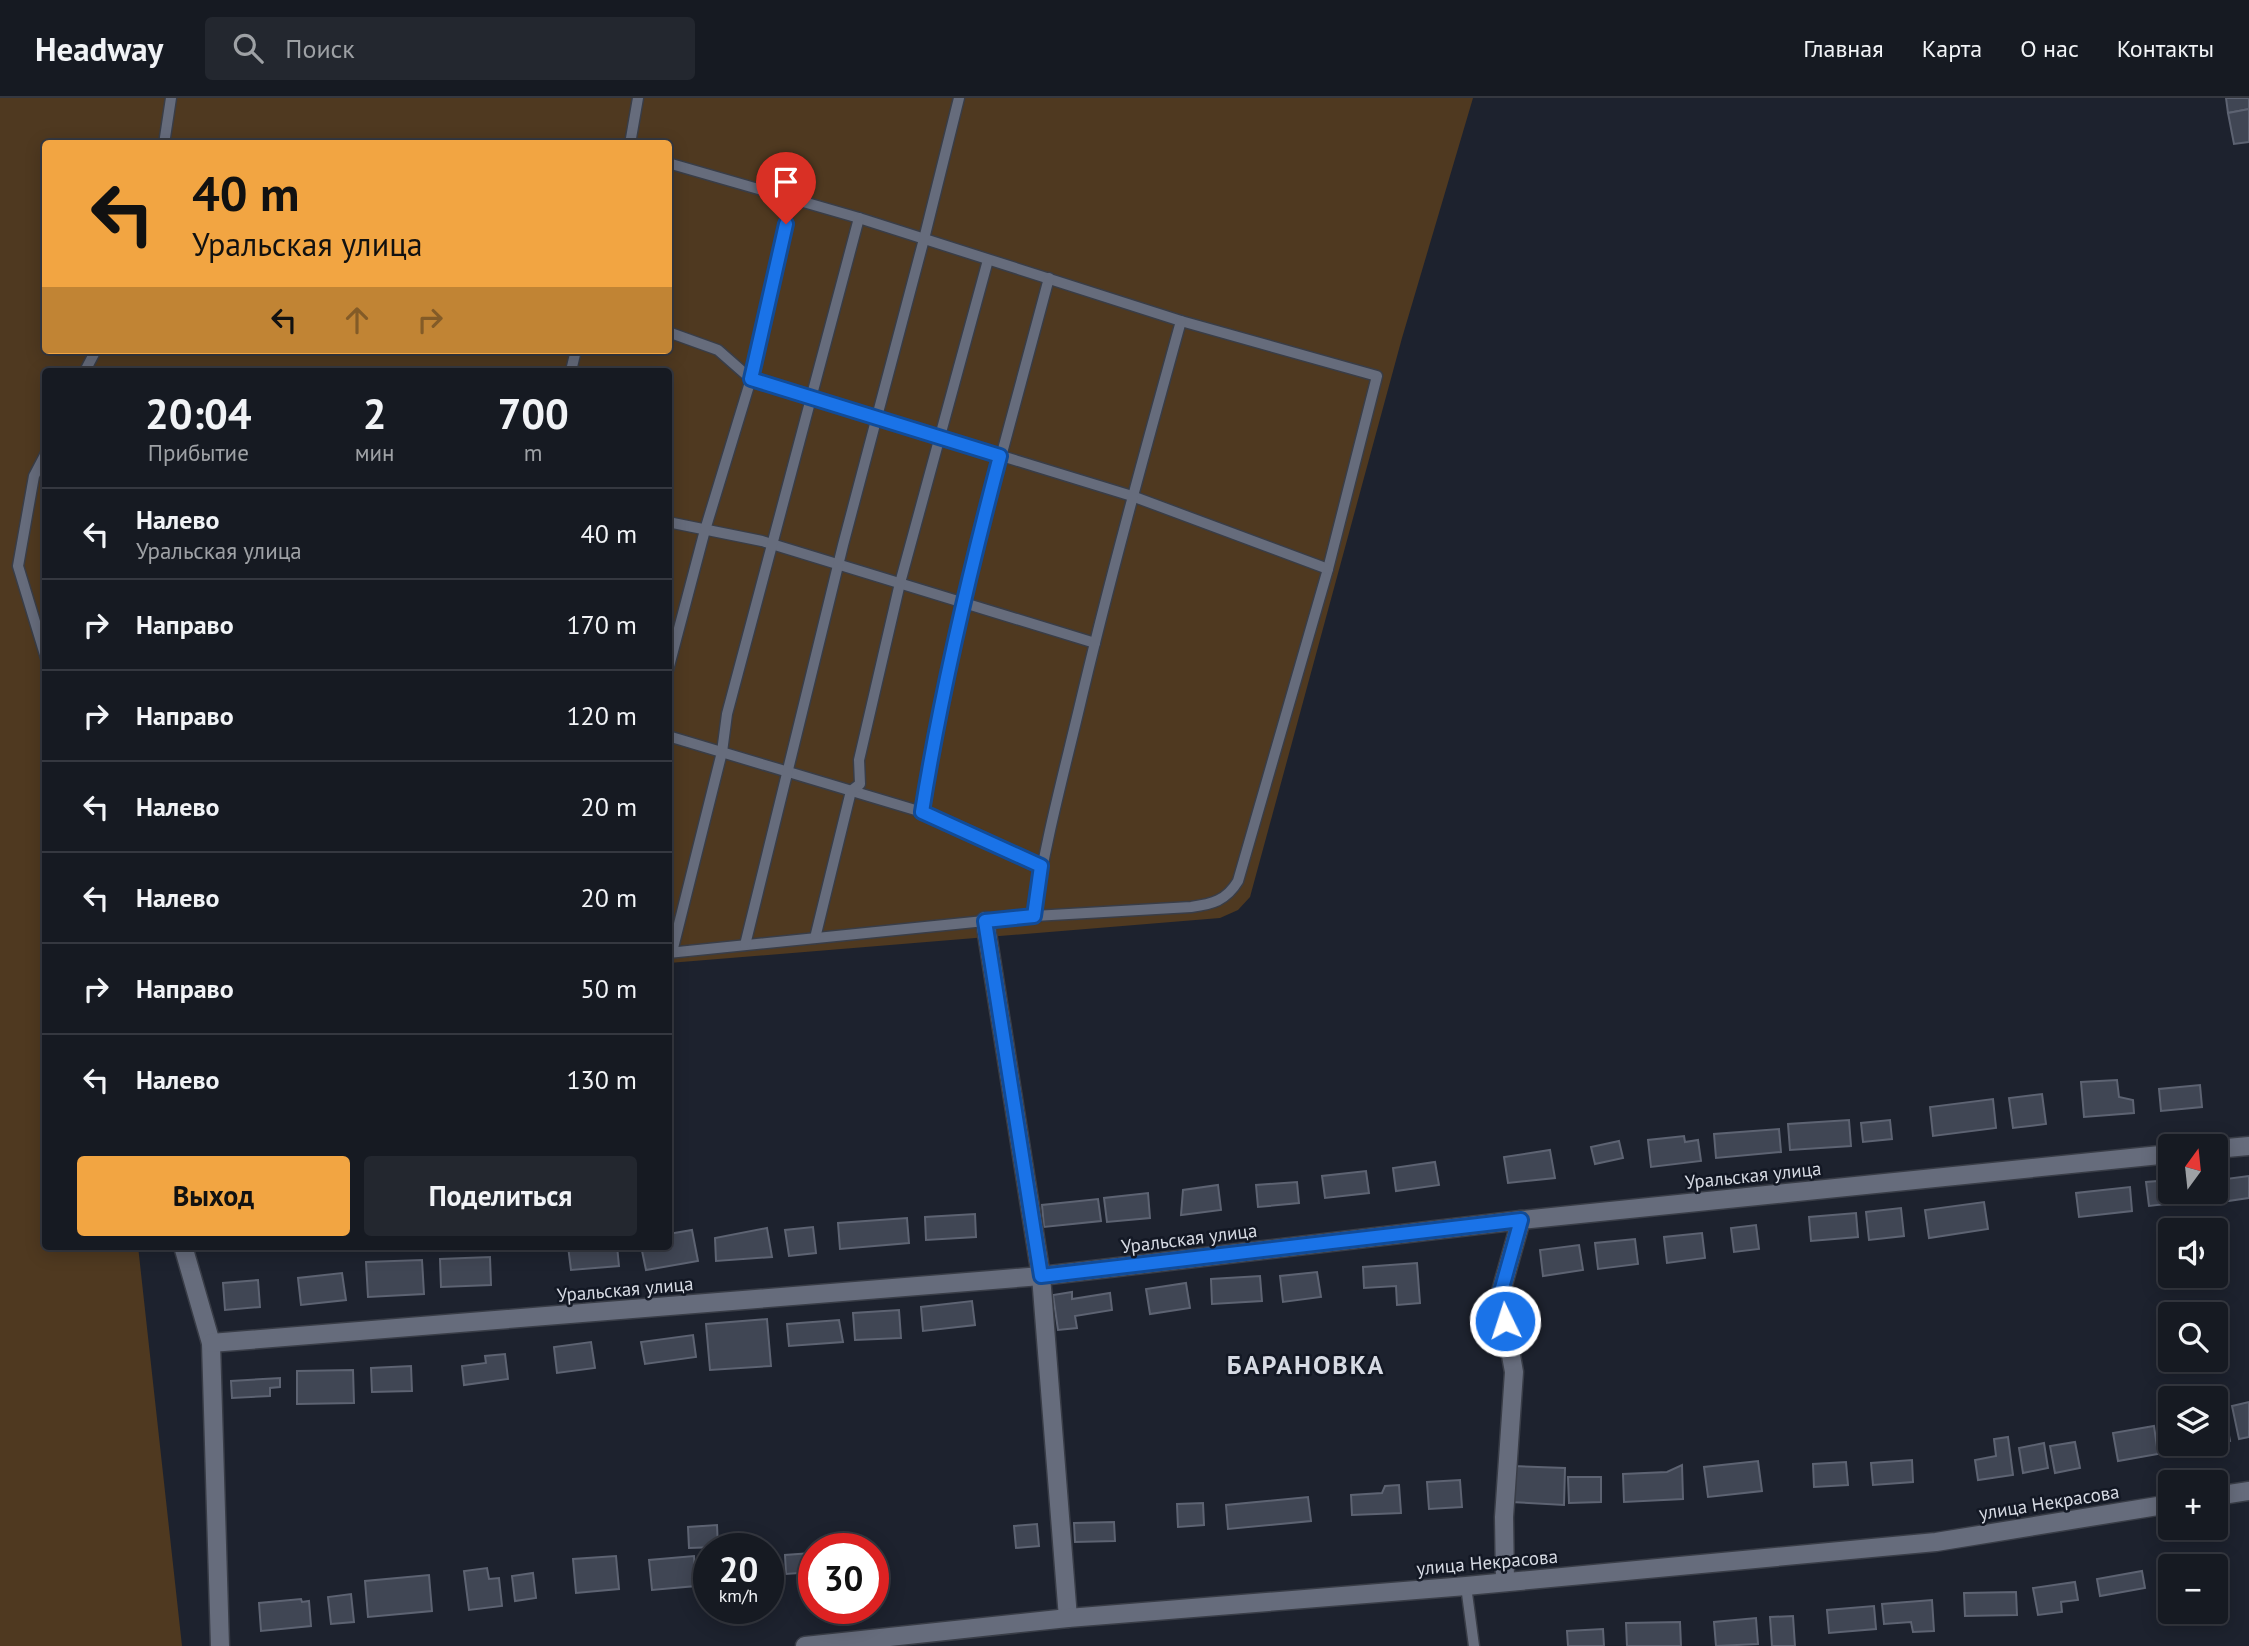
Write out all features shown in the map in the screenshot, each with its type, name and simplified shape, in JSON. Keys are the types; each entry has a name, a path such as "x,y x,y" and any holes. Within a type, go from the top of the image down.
{"street":[{"path":"985,921 1041,1276 1068,1618"},
{"path":"2228,1148 2249,1146"},
{"name":"Уральская улица","path":"211,1343 1041,1276 1521,1220 2158,1155"},
{"path":"1504,1582 1504,1517 1514,1372 1500,1295 1521,1220"},
{"path":"184,1250 211,1343 220,1646"},
{"path":"2228,1494 2249,1491"},
{"name":"улица Некрасова","path":"805,1646 1068,1618 1466,1586 1936,1542 2158,1506"}],"lane":[{"path":"165,140 171,98"},
{"path":"631,140 638,98"},
{"path":"745,945 838,564 959,98"},
{"path":"672,164 859,218 1181,321 1377,376 1328,569 1238,881 1223,899 1212,904 1034,916 672,953"},
{"path":"672,655 705,530 751,379 791,198"},
{"path":"672,945 722,752 727,714 859,218"},
{"path":"815,938 851,791 860,784 859,760 900,583 942,438 988,260"},
{"path":"922,812 962,601 1049,278"},
{"path":"1034,916 1041,866 1095,643 1132,496 1181,321"},
{"path":"672,333 718,350 751,379 1132,496 1328,569"},
{"path":"42,461 34,476 18,566 42,645"},
{"path":"672,523 772,544 1095,643"},
{"path":"672,737 922,812 1041,866"},
{"path":"1466,1586 1474,1646"}],"shaded area":[{"path":"0,98 1473,98 1402,338 1250,897 1238,910 1220,918 672,963 672,368 42,368 42,1250 138,1250 182,1646 0,1646"}],"building":[{"path":"2226,98 2249,98 2249,109 2228,113"},
{"path":"2249,109 2249,142 2234,144 2228,113"},
{"path":"2117,1080 2119,1097 2133,1100 2134,1113 2084,1117 2081,1082"},
{"path":"2200,1085 2202,1107 2161,1111 2159,1089"},
{"path":"2042,1094 2046,1124 2013,1128 2009,1098"},
{"path":"1993,1099 1996,1128 1933,1136 1930,1107"},
{"path":"1849,1120 1851,1146 1790,1150 1788,1124"},
{"path":"1890,1120 1892,1139 1863,1142 1861,1123"},
{"path":"1779,1129 1781,1152 1716,1158 1714,1134"},
{"path":"1684,1136 1685,1142 1698,1140 1701,1161 1651,1167 1648,1140"},
{"path":"1619,1141 1623,1158 1595,1164 1591,1147"},
{"path":"1550,1150 1555,1178 1508,1183 1504,1157"},
{"path":"1435,1162 1439,1185 1396,1191 1393,1168"},
{"path":"1366,1171 1369,1193 1325,1198 1322,1176"},
{"path":"2249,1176 2249,1198 2228,1201 2228,1179"},
{"path":"2158,1181 2158,1204 2166,1204 2149,1206 2146,1182"},
{"path":"1297,1182 1299,1203 1258,1207 1256,1185"},
{"path":"1218,1185 1221,1210 1181,1215 1183,1190"},
{"path":"2130,1187 2132,1211 2079,1217 2076,1193"},
{"path":"1148,1193 1150,1218 1107,1222 1104,1198"},
{"path":"1098,1199 1101,1221 1044,1227 1042,1205"},
{"path":"1984,1202 1988,1229 1929,1238 1925,1210"},
{"path":"1901,1208 1904,1236 1869,1240 1866,1212"},
{"path":"1856,1213 1858,1237 1811,1241 1809,1217"},
{"path":"975,1214 976,1237 926,1240 925,1217"},
{"path":"907,1218 909,1243 840,1249 838,1223"},
{"path":"1756,1225 1759,1249 1734,1252 1731,1228"},
{"path":"813,1227 816,1253 789,1256 785,1230"},
{"path":"767,1228 772,1257 716,1261 715,1238"},
{"path":"692,1230 698,1261 646,1270 642,1250 672,1250 672,1233"},
{"path":"1702,1233 1705,1258 1667,1263 1664,1237"},
{"path":"1635,1239 1638,1264 1598,1269 1595,1243"},
{"path":"1579,1245 1583,1270 1543,1276 1540,1250"},
{"path":"568,1250 617,1250 619,1266 571,1270"},
{"path":"490,1257 491,1285 441,1287 440,1259"},
{"path":"422,1260 424,1294 368,1297 366,1262"},
{"path":"1417,1263 1420,1303 1397,1305 1396,1286 1364,1288 1363,1267"},
{"path":"1317,1272 1321,1297 1283,1302 1280,1276"},
{"path":"342,1273 346,1300 301,1305 298,1278"},
{"path":"1260,1276 1262,1301 1212,1304 1211,1279"},
{"path":"258,1280 260,1307 225,1310 223,1283"},
{"path":"1186,1283 1190,1308 1150,1314 1146,1289"},
{"path":"1072,1292 1072,1299 1110,1293 1112,1310 1075,1316 1077,1328 1058,1330 1053,1295"},
{"path":"972,1301 975,1325 923,1331 921,1307"},
{"path":"899,1310 901,1338 855,1340 853,1313"},
{"path":"767,1319 771,1366 710,1370 706,1324"},
{"path":"839,1320 843,1342 789,1346 787,1324"},
{"path":"693,1335 696,1357 645,1364 641,1342"},
{"path":"591,1342 595,1368 557,1373 554,1347"},
{"path":"505,1354 508,1379 464,1385 462,1366 486,1363 485,1356"},
{"path":"411,1366 412,1391 372,1392 371,1368"},
{"path":"353,1370 354,1403 297,1404 297,1371"},
{"path":"280,1378 280,1387 270,1388 270,1396 232,1398 231,1381"},
{"path":"2249,1402 2249,1437 2239,1439 2232,1406"},
{"path":"2154,1426 2158,1454 2118,1461 2113,1433"},
{"path":"2008,1437 2013,1475 1978,1480 1975,1460 1996,1456 1994,1439"},
{"path":"2075,1442 2080,1468 2055,1473 2050,1446"},
{"path":"2044,1443 2048,1468 2023,1473 2019,1448"},
{"path":"1912,1460 1913,1482 1873,1485 1871,1463"},
{"path":"1758,1461 1762,1491 1708,1497 1704,1467"},
{"path":"1846,1462 1848,1485 1814,1487 1813,1464"},
{"path":"1682,1465 1683,1499 1624,1502 1623,1474 1667,1472"},
{"path":"1512,1466 1565,1468 1564,1505 1511,1502"},
{"path":"1568,1477 1601,1477 1601,1502 1569,1503"},
{"path":"1460,1480 1462,1507 1429,1509 1427,1482"},
{"path":"1399,1485 1401,1513 1352,1515 1351,1495 1382,1493 1385,1486"},
{"path":"1308,1497 1311,1521 1228,1529 1226,1505"},
{"path":"1203,1503 1204,1525 1178,1527 1177,1504"},
{"path":"1114,1522 1115,1541 1075,1542 1074,1523"},
{"path":"1037,1524 1039,1546 1016,1548 1014,1526"},
{"path":"717,1525 717,1533 693,1533 693,1548 689,1548 688,1527"},
{"path":"798,1554 798,1573 786,1574 785,1555"},
{"path":"616,1556 619,1589 576,1593 573,1559"},
{"path":"693,1556 693,1586 652,1590 649,1560"},
{"path":"487,1568 489,1579 499,1578 502,1606 469,1610 464,1571"},
{"path":"2142,1571 2145,1588 2100,1596 2097,1579"},
{"path":"533,1573 536,1598 515,1601 512,1576"},
{"path":"429,1575 432,1611 368,1617 365,1581"},
{"path":"2075,1582 2078,1600 2061,1602 2062,1612 2038,1615 2033,1588"},
{"path":"2016,1592 2017,1615 1965,1616 1964,1593"},
{"path":"351,1594 354,1622 331,1624 328,1597"},
{"path":"301,1599 302,1602 309,1601 311,1626 261,1631 259,1603"},
{"path":"1932,1600 1934,1631 1913,1632 1911,1622 1884,1624 1882,1604"},
{"path":"1874,1606 1876,1629 1829,1633 1827,1610"},
{"path":"1793,1616 1795,1646 1772,1646 1770,1617"},
{"path":"1756,1618 1758,1644 1716,1646 1714,1622"},
{"path":"1680,1622 1681,1646 1627,1646 1626,1623"},
{"path":"1603,1629 1604,1646 1568,1646 1567,1631"}],"district":[{"name":"БАРАНОВКА","path":"1306,1365"}],"route":[{"path":"786,224 751,379 1000,456 962,601 922,812 1041,866 1034,916 985,921 1041,1276 1521,1220 1500,1295 1505,1321"}]}
